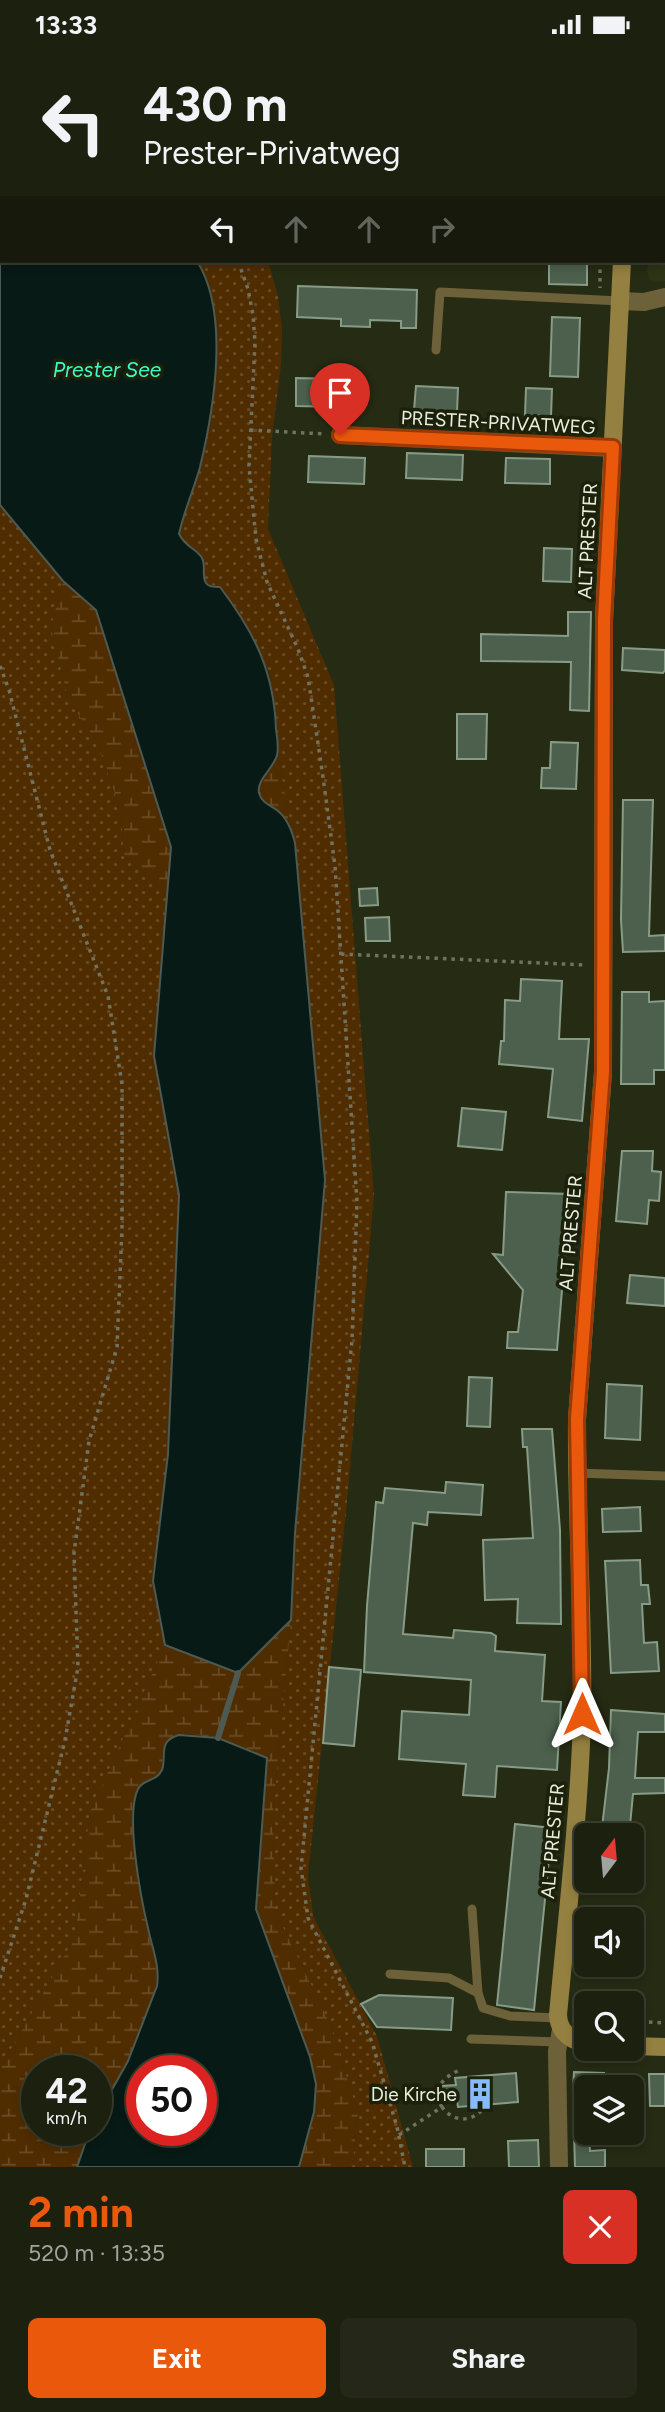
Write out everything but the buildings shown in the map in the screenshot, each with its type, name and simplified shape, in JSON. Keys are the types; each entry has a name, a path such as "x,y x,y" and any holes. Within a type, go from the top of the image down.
{"main road":[{"name":"ALT PRESTER","path":"559,2030 580,1758 581,1657 576,1473 582,1342 603,1072 604,620 613,447 612,301 622,263"},
{"path":"559,2030 574,2040"},
{"path":"644,2046 665,2047"}],"street":[{"path":"612,301 645,302 665,297"},
{"name":"PRESTER-PRIVATWEG","path":"340,435 613,447"},
{"name":"ALT PRESTER","path":"559,2030 559,2167"}],"lane":[{"path":"436,350 440,292 612,301"},
{"path":"576,1473 665,1476"},
{"path":"472,1909 478,1993 482,2008 559,2030"},
{"path":"390,1973 449,1978 478,1993"},
{"path":"471,2039 559,2030"}],"path":[{"path":"239,263 248,289 255,342 250,430 251,490 256,539 275,601 303,663 311,692 335,866 357,1202 352,1340 301,1868 308,1918 372,2042 399,2135 405,2167"},
{"path":"600,263 598,282 612,301"},
{"path":"250,430 340,435"},
{"path":"0,666 9,690 50,850 108,996 122,1084 122,1228 117,1347 89,1441 74,1553 78,1667 65,1741 26,1899 0,1978"},
{"path":"341,954 605,966"},
{"path":"644,2022 665,2023"},
{"path":"462,2069 450,2074 439,2085 438,2101 455,2119 472,2117 481,2111"},
{"path":"399,2135 442,2107"}],"shaded area":[{"path":"648,263 665,263 665,281 650,280"}],"green space":[{"path":"198,263 269,263 278,296 282,329 281,364 272,438 268,529 334,685 374,1196 346,1513 308,1875 313,1916 377,2036 413,2167 352,2167 358,2113 330,2024 275,1911 273,1812 291,1620 295,1533 325,1180 295,843 289,823 278,753 276,712 269,672 229,599 220,587 207,584 195,551 184,544 179,535 181,517 204,452 213,402 216,322 206,277"},
{"path":"0,505 63,581 51,627 68,699 97,742 121,811 124,855 167,894 154,1056 179,1195 168,1454 153,1581 165,1645 90,1812 75,1937 0,2069"},
{"path":"63,581 96,610 171,847 167,894 124,855 121,811 97,742 68,699 51,627"},
{"path":"278,753 289,823 277,809 265,804 259,793 259,784"},
{"path":"291,1620 273,1812 275,1911 330,2024 358,2113 352,2167 299,2167 314,2112 316,2084 310,2057 256,1909 267,1758 208,1737 185,1734 174,1736 162,1755 161,1772 153,1781 142,1783 133,1829 158,1975 153,1997 130,2055 126,2055 126,2065 112,2090 112,2055 21,2055 21,2146 84,2146 77,2167 0,2167 0,2069 75,1937 90,1812 165,1645 238,1673"}],"water":[{"name":"Prester See","path":"0,263 198,263 207,282 213,307 216,362 210,418 200,467 179,534 202,558 206,583 220,587 243,620 260,653 271,689 278,752 260,783 259,793 264,802 284,818 295,843 325,1180 295,1533 291,1620 238,1673 165,1645 153,1581 168,1454 179,1195 154,1056 171,847 96,610 63,581 0,505"},
{"path":"179,1735 218,1738 267,1758 256,1909 310,2057 316,2084 314,2112 299,2167 77,2167 84,2146 112,2146 112,2090 126,2065 126,2146 217,2146 217,2055 130,2055 158,1978 138,1878 134,1801 143,1783 153,1779 162,1770 164,1749 168,1741"}],"waterway":[{"path":"218,1738 238,1673"}],"place":[{"name":"Die Kirche","path":"480,2094"}],"route":[{"path":"340,435 613,447 604,620 603,1072 577,1419 582,1714"}]}
